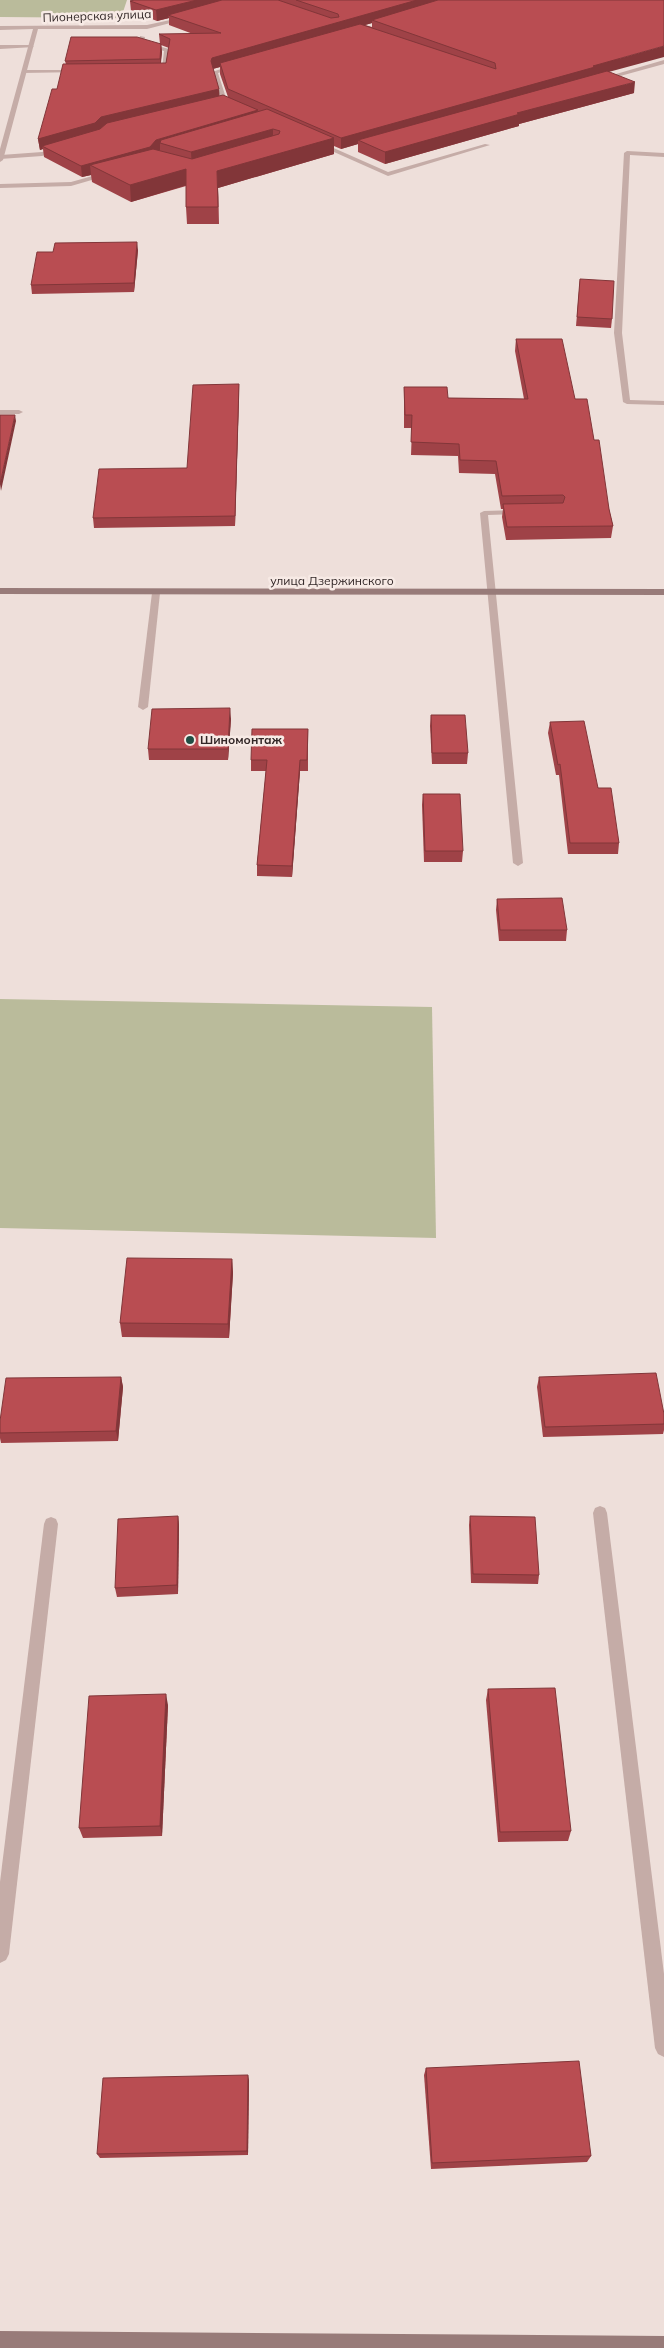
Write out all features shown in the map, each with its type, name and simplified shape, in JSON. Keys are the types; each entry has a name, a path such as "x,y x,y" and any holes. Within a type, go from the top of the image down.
{"street":[{"name":"Пионерская улица","path":"0,28 147,27 194,15"},
{"path":"36,28 3,136 0,158 42,154 70,146"},
{"path":"142,37 141,43 167,50 165,71 146,71"},
{"path":"0,47 31,46"},
{"path":"597,81 664,62"},
{"path":"225,102 215,72 242,64"},
{"path":"24,72 90,72"},
{"path":"216,104 225,102 243,110"},
{"path":"314,141 388,174 487,146"},
{"path":"340,153 350,150"},
{"path":"664,155 627,154 618,333 626,402 664,403"},
{"path":"0,186 71,184 117,172"},
{"path":"0,412 20,412"},
{"path":"518,863 490,593 484,513 531,512"},
{"name":"улица Дзержинского","path":"0,591 156,593 664,592"},
{"path":"143,707 156,593"},
{"path":"600,1513 664,2048"},
{"path":"0,1954 51,1524"},
{"path":"0,2341 664,2346"}],"green space":[{"path":"0,0 127,0 121,18 0,17"},
{"path":"0,999 432,1007 436,1238 0,1228"}],"building":[{"path":"197,0 156,10 130,1"},
{"path":"222,0 278,0 331,18 339,17 338,14 296,0 417,0 212,58 211,61 219,89 101,117 95,123 38,139 52,89 57,89 63,64 166,63 170,39 159,34 221,33 168,15"},
{"path":"438,0 664,0 664,46 341,138 228,89 220,63 360,24 496,69 495,63 372,20"},
{"path":"71,37 137,37 161,44 160,59 65,61"},
{"path":"607,71 635,82 517,113 520,114 385,152 358,140"},
{"path":"223,95 258,110 156,140 150,147 81,166 42,146 100,129 107,123"},
{"path":"267,109 334,138 217,171 218,207 186,207 186,169 130,185 90,165 153,149 192,159 279,134 280,131 273,129 191,152 160,143 161,140"},
{"path":"137,242 134,283 31,285 37,252 53,252 55,243"},
{"path":"580,279 614,281 612,319 577,317"},
{"path":"516,339 562,339 575,399 587,399 594,440 599,440 613,526 507,527 503,504 563,503 565,497 563,495 502,496 496,461 460,460 459,444 411,442 412,415 405,415 404,387 447,387 448,398 528,399"},
{"path":"239,384 235,516 93,518 99,469 187,468 193,385"},
{"path":"0,415 15,415 0,484"},
{"name":"Шиномонтаж","path":"230,708 228,749 148,749 152,709"},
{"path":"431,715 465,715 468,753 432,753"},
{"path":"584,721 598,788 611,788 619,843 570,843 560,764 558,765 550,722"},
{"path":"252,729 308,729 307,760 300,760 292,866 257,865 267,760 251,760"},
{"path":"423,794 460,794 463,851 425,851"},
{"path":"562,898 567,930 500,930 497,899"},
{"path":"127,1258 232,1259 228,1324 120,1323"},
{"path":"656,1373 664,1414 664,1424 545,1427 539,1377"},
{"path":"121,1377 116,1431 0,1433 6,1378"},
{"path":"178,1516 177,1585 115,1588 118,1519"},
{"path":"470,1516 535,1517 539,1575 473,1574"},
{"path":"555,1688 571,1831 500,1832 488,1689"},
{"path":"166,1694 160,1826 79,1828 89,1696"},
{"path":"579,2061 591,2156 432,2163 426,2068"},
{"path":"248,2075 247,2151 97,2154 103,2078"}],"place":[{"name":"Шиномонтаж","path":"190,740"}]}
